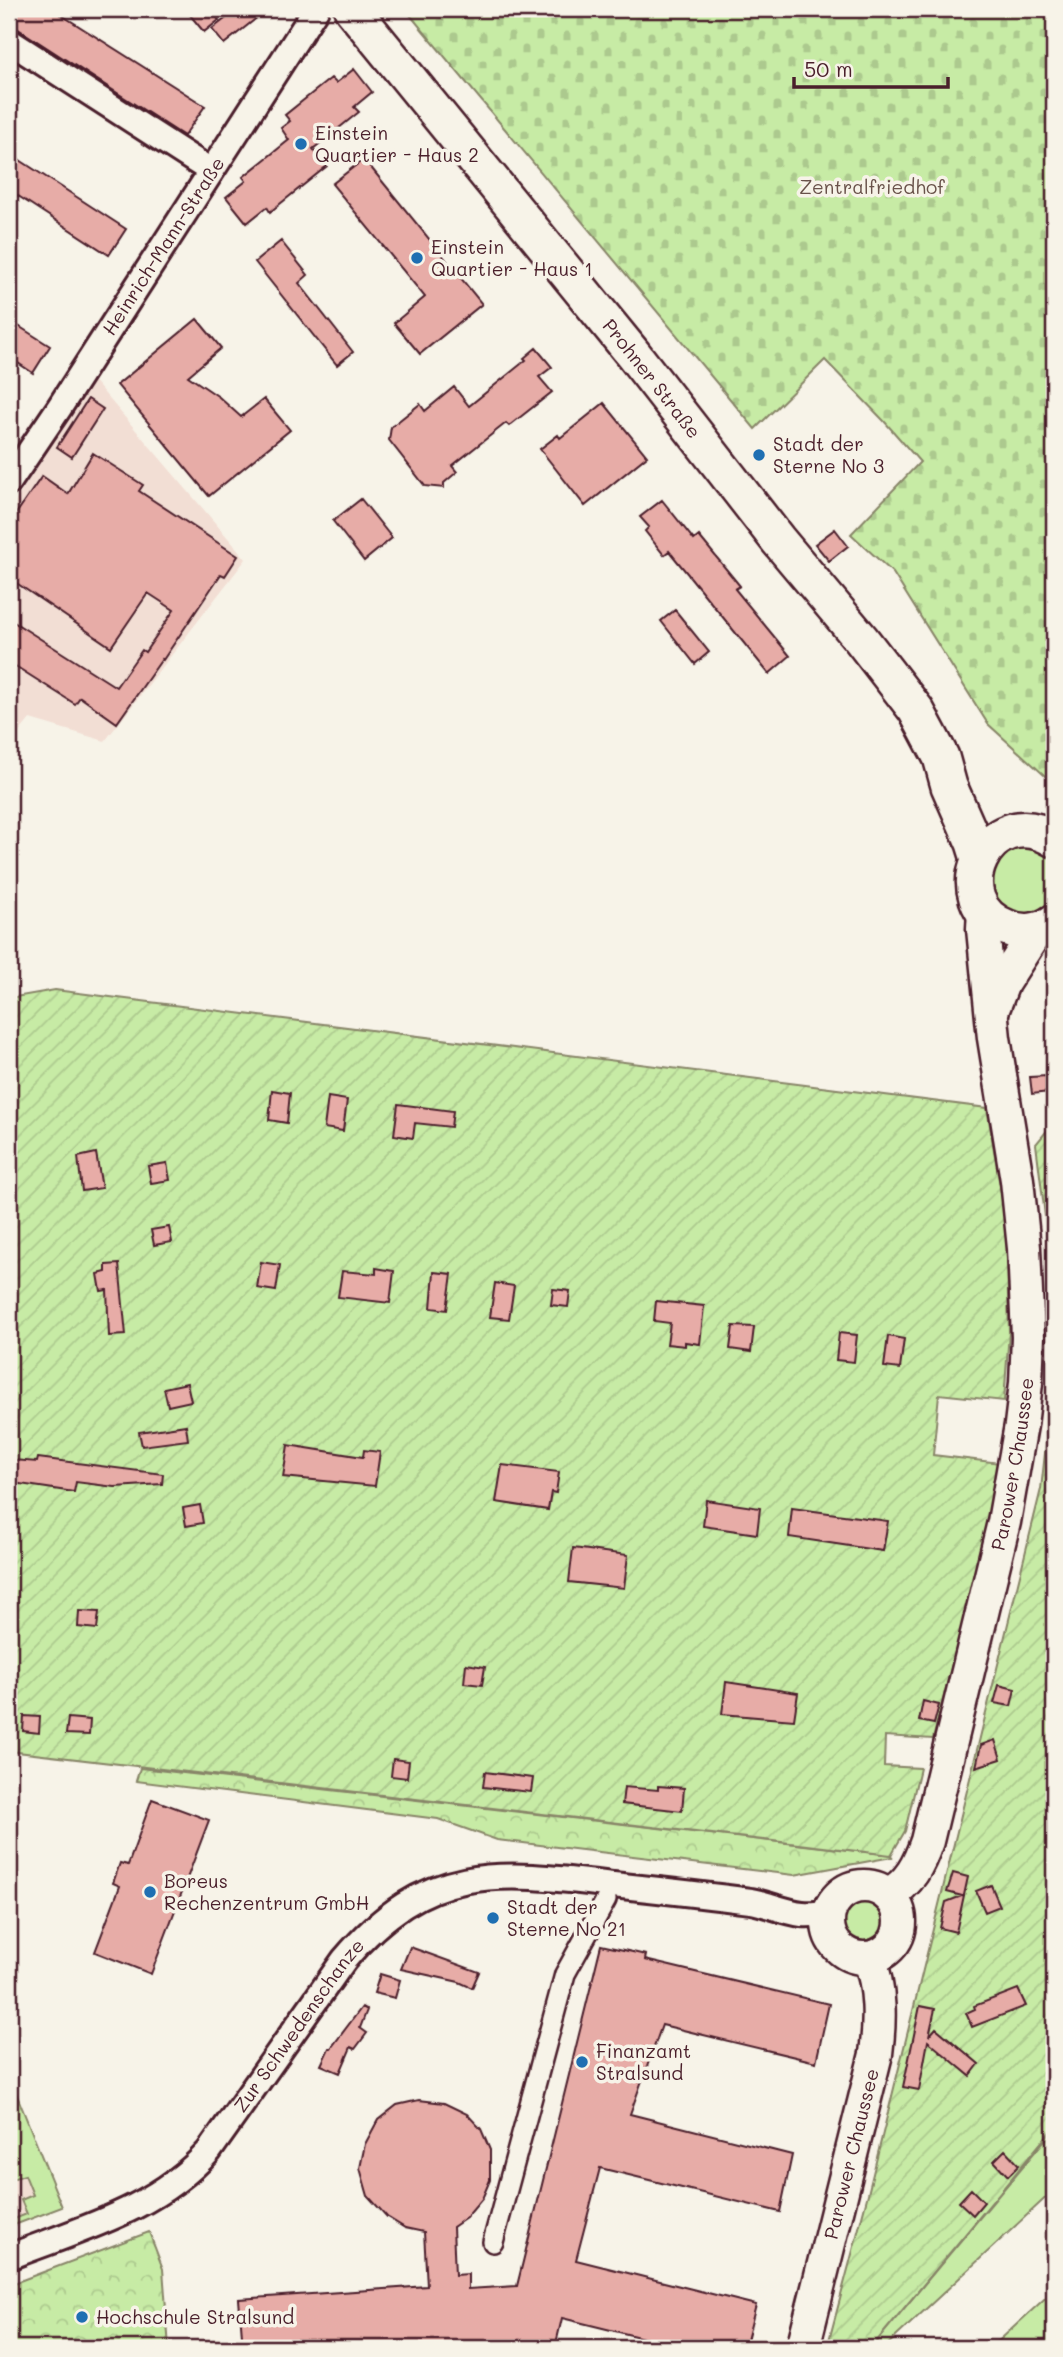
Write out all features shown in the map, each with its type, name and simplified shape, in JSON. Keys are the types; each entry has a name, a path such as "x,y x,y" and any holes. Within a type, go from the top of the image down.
{"main road":[{"name":"Prohner Straße","path":"352,9 634,355 778,540 916,710 941,757 949,786 979,859"},
{"name":"Prohner Straße","path":"941,757 1006,833"},
{"path":"979,859 986,848 1006,833 1030,830 1042,832 1054,839"},
{"name":"Parower Chaussee","path":"979,859 974,886 984,911 1002,926 1025,932 1045,926"}],"street":[{"name":"Heinrich-Mann-Straße","path":"9,482 317,9"},
{"path":"9,41 211,171"},
{"name":"Parower Chaussee","path":"888,1895 910,1878 927,1841 1004,1522 1021,1425 1028,1338 1024,1248 1017,1180 994,1038 983,929 984,911"},
{"name":"Parower Chaussee","path":"992,1010 1003,983 1045,926"},
{"name":"Zur Schwedenschanze","path":"9,2257 132,2209 156,2196 194,2167 209,2151 363,1937 387,1915 448,1884 482,1877 533,1876 754,1902 802,1914 829,1913"},
{"path":"866,1886 888,1895 899,1915 900,1927 890,1947 869,1958 846,1954 831,1937 828,1925 834,1902 842,1893 866,1886"},
{"path":"493,2242 565,1974 606,1900"},
{"name":"Parower Chaussee","path":"803,2348 876,2054 880,2021 874,1970 869,1958"}],"shaded area":[{"path":"93,380 246,559 105,741 30,719 9,745 9,511"},
{"path":"16,2093 62,2207 9,2227 9,2096"}],"green space":[{"name":"Zentralfriedhof","path":"405,9 1054,9 1054,784 988,724 893,573 851,534 920,462 825,360 755,429"},
{"path":"1016,840 1054,853 1054,905 1050,910 1025,919 991,902 987,864"},
{"path":"55,990 987,1108 1006,1222 1009,1332 1004,1401 939,1394 933,1455 1001,1463 933,1739 885,1736 884,1766 920,1768 905,1831 891,1855 9,1751 9,998"},
{"path":"1054,1122 1054,1287 1036,1144"},
{"path":"1054,1287 1054,2127 871,2348 827,2348 868,2194 1041,1489 1050,1409"},
{"path":"140,1768 892,1857 794,1875 497,1840 438,1819 136,1781"},
{"path":"864,1900 880,1907 887,1923 880,1939 864,1946 848,1939 841,1923 848,1907"},
{"path":"16,2093 62,2207 9,2227 9,2221 27,2214 21,2200 33,2195 25,2175 11,2179 9,2174 9,2096"},
{"path":"1054,2129 1054,2190 884,2348 871,2348"},
{"name":"Hochschule Stralsund","path":"149,2232 163,2269 169,2348 113,2348 112,2345 9,2348 9,2285"},
{"path":"1054,2290 1054,2348 991,2348"}],"building":[{"path":"9,9 52,9 205,106 184,136 9,23"},
{"path":"185,9 210,9 219,20 204,32"},
{"path":"238,9 268,9 224,44 212,29"},
{"name":"Einstein Quartier - Haus 2","path":"354,69 372,92 354,107 359,112 313,149 327,166 270,212 267,207 247,223 226,197 246,181 243,177 289,140 281,128 290,121 285,115 331,78 336,83"},
{"path":"9,153 126,229 109,255 9,190"},
{"name":"Einstein Quartier - Haus 1","path":"364,159 482,304 420,354 394,323 425,297 332,184"},
{"path":"281,241 308,275 299,283 353,352 337,365 255,262"},
{"path":"197,319 221,348 188,376 219,397 241,417 264,399 290,430 209,496 117,385"},
{"path":"9,320 50,346 33,373 9,357"},
{"path":"536,348 552,367 539,377 552,392 509,426 506,423 452,466 457,472 444,483 444,488 425,486 389,440 391,427 420,404 425,411 454,387 469,406 526,360 524,358"},
{"path":"88,399 103,409 72,457 57,447"},
{"path":"604,403 647,456 585,506 540,449 558,435 560,438"},
{"path":"93,453 143,485 139,491 238,556 225,576 221,574 117,723 80,697 75,704 9,662 9,619 116,687 142,650 145,652 174,610 148,593 111,647 9,578 9,524 42,476 68,494"},
{"path":"361,499 392,538 364,561 333,521"},
{"path":"662,500 694,540 699,536 740,586 735,589 790,656 769,674 669,551 664,555 645,531 649,527 640,517"},
{"path":"835,529 848,546 829,561 815,544"},
{"path":"675,610 709,652 695,664 661,621"},
{"path":"1047,1076 1049,1092 1032,1094 1030,1077"},
{"path":"272,1090 290,1093 287,1123 269,1120"},
{"path":"328,1097 347,1100 343,1131 324,1128"},
{"path":"398,1104 453,1111 451,1127 415,1123 413,1138 394,1135"},
{"path":"96,1153 102,1188 82,1191 78,1157"},
{"path":"167,1163 170,1180 151,1183 148,1166"},
{"path":"169,1227 172,1242 154,1245 151,1230"},
{"path":"261,1262 280,1265 276,1291 257,1288"},
{"path":"119,1264 126,1335 109,1336 107,1290 101,1291 98,1274 106,1272 106,1265"},
{"path":"376,1268 394,1271 390,1303 338,1297 342,1271 376,1274"},
{"path":"434,1272 452,1274 447,1310 431,1308"},
{"path":"495,1283 514,1286 509,1319 490,1317"},
{"path":"553,1289 570,1291 568,1307 551,1305"},
{"path":"656,1301 704,1306 700,1344 667,1344 670,1323 654,1321"},
{"path":"733,1326 754,1327 751,1352 730,1349"},
{"path":"839,1333 857,1335 854,1362 836,1360"},
{"path":"888,1336 904,1339 900,1369 884,1367"},
{"path":"187,1383 191,1401 168,1406 164,1388"},
{"path":"186,1425 188,1440 142,1446 139,1432"},
{"path":"288,1445 363,1457 364,1450 380,1452 375,1486 283,1477"},
{"path":"38,1458 163,1474 162,1484 115,1487 76,1482 74,1492 13,1483 14,1460 37,1462"},
{"path":"502,1465 559,1472 556,1493 551,1492 548,1510 496,1502"},
{"path":"706,1500 760,1508 757,1534 703,1526"},
{"path":"200,1505 203,1523 186,1526 183,1508"},
{"path":"792,1508 888,1521 883,1551 789,1537"},
{"path":"573,1548 628,1555 624,1588 569,1582"},
{"path":"79,1611 99,1612 97,1629 78,1627"},
{"path":"466,1664 485,1667 482,1685 464,1683"},
{"path":"726,1682 798,1693 794,1720 722,1714"},
{"path":"999,1685 1015,1689 1011,1706 994,1703"},
{"path":"923,1701 939,1705 934,1724 919,1721"},
{"path":"24,1716 40,1717 39,1733 23,1731"},
{"path":"68,1718 90,1720 89,1735 66,1734"},
{"path":"995,1740 1001,1759 976,1767 981,1745"},
{"path":"393,1759 409,1761 407,1778 391,1776"},
{"path":"485,1772 533,1778 531,1792 483,1787"},
{"path":"658,1786 684,1788 682,1811 622,1804 624,1787 658,1790"},
{"name":"Boreus Rechenzentrum GmbH","path":"152,1799 209,1820 151,1974 95,1952 120,1886 113,1883 120,1863 128,1865"},
{"path":"953,1873 968,1877 956,1932 940,1928 946,1902 962,1896 947,1892"},
{"path":"991,1885 1000,1906 985,1912 976,1891"},
{"path":"601,1945 646,1955 645,1960 829,2004 816,2062 662,2025 630,2114 792,2155 780,2212 600,2168 576,2260 756,2305 745,2348 684,2348 562,2318 555,2348 427,2348 427,2345 384,2348 243,2348 239,2299 427,2286 424,2232 405,2228 387,2217 368,2196 360,2168 365,2144 378,2120 397,2105 419,2100 444,2103 467,2114 481,2129 490,2150 490,2180 482,2199 466,2218 453,2227 455,2275 468,2274 468,2289 517,2286"},
{"path":"410,1947 479,1972 472,1988 459,1982 401,1969"},
{"path":"380,1974 400,1980 395,1998 374,1993"},
{"path":"1018,1989 1026,2006 972,2027 966,2013 975,2009 974,2006"},
{"path":"920,2006 935,2009 929,2036 936,2028 979,2064 970,2076 928,2041 919,2090 903,2087"},
{"path":"362,2007 367,2010 360,2028 367,2033 355,2049 351,2047 340,2073 321,2065 329,2048"},
{"path":"1005,2150 1019,2165 1008,2176 994,2161"},
{"path":"971,2189 984,2202 973,2215 959,2202"}],"place":[{"name":"Einstein Quartier - Haus 2","path":"301,144"},
{"name":"Einstein Quartier - Haus 1","path":"417,258"},
{"name":"Stadt der Sterne No 3","path":"759,455"},
{"name":"Boreus Rechenzentrum GmbH","path":"150,1892"},
{"name":"Stadt der Sterne No 21","path":"493,1918"},
{"name":"Finanzamt Stralsund","path":"582,2062"},
{"name":"Hochschule Stralsund","path":"82,2317"}]}
